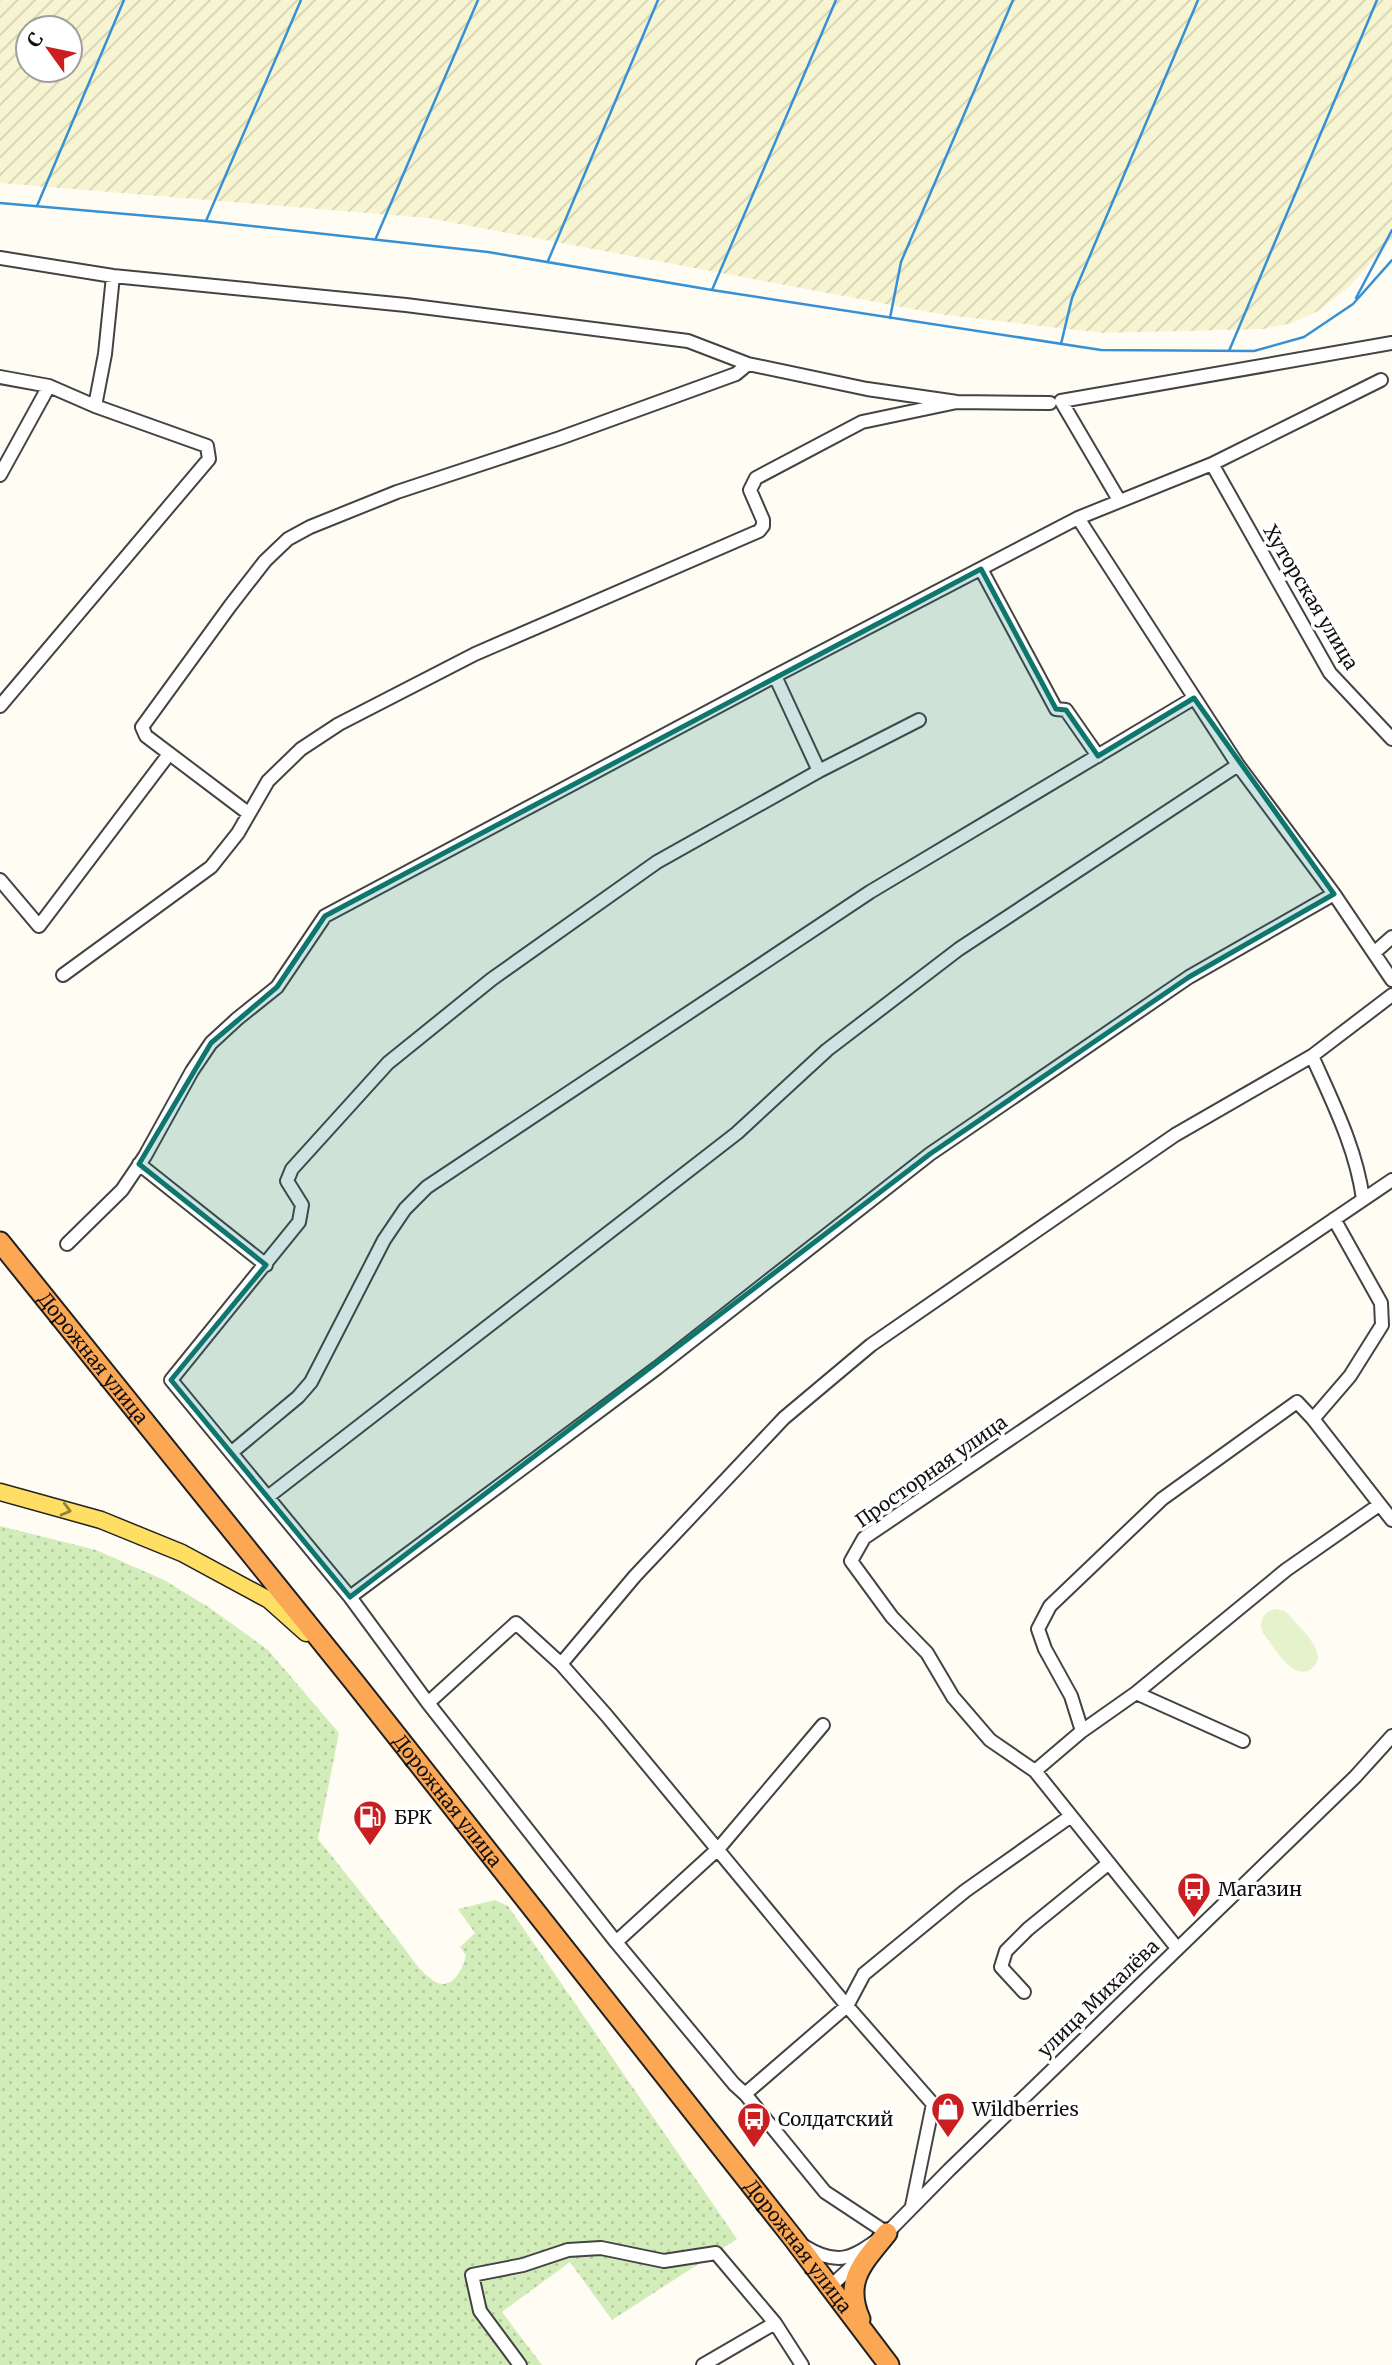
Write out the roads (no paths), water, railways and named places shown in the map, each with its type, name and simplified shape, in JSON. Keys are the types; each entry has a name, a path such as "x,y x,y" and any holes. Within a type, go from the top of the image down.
{"highway":[{"name":"Дорожная улица","path":"0,1242 355,1683 831,2286 889,2365"},
{"path":"866,2333 857,2313 853,2285 857,2272 887,2233"}],"main road":[{"path":"0,1492 101,1520 182,1553 229,1577 279,1608 355,1683"}],"street":[{"path":"0,258 113,276 406,305 688,341 748,364 867,389 957,402 1050,403"},
{"path":"95,406 105,354 113,276"},
{"path":"1119,500 1061,401 1392,343"},
{"path":"248,813 146,736 142,727 251,579 288,539 310,527 397,492 585,429 737,374 748,364"},
{"path":"0,377 49,386 95,406 207,446 209,460 0,706"},
{"path":"67,1244 122,1190 211,1043 277,987 325,916 1078,518 1212,464 1381,380"},
{"path":"0,475 49,386"},
{"path":"63,975 211,867 238,833 268,781 301,749 340,724 475,654 759,531 763,520 750,490 756,478 862,422 957,402"},
{"name":"Хуторская улица","path":"1212,464 1330,673 1392,739"},
{"path":"1078,518 1238,765 1334,894 1392,980"},
{"path":"981,569 1056,709 1066,710 1098,756"},
{"path":"775,676 819,771"},
{"path":"232,1452 298,1397 311,1382 384,1240 405,1209 427,1187 870,892 1194,698"},
{"path":"793,2238 820,2255 833,2259 847,2258 861,2252 887,2233 825,2192 734,2084 616,1942 428,1703 350,1597 171,1380 299,1222 302,1205 287,1181 292,1169 388,1063 492,979 657,862 819,771 919,720"},
{"path":"0,880 38,926 169,754"},
{"path":"269,1496 737,1133 827,1050 959,949 1238,765"},
{"path":"350,1597 657,1368 930,1154 1189,977 1334,894"},
{"path":"1374,953 1392,937"},
{"path":"561,1664 635,1576 785,1418 871,1345 1175,1135 1312,1056 1392,995"},
{"path":"1312,1056 1351,1146 1363,1199"},
{"path":"139,1164 266,1265"},
{"name":"Просторная улица","path":"1177,1948 1035,1771 990,1740 953,1697 927,1653 892,1618 851,1561 864,1538 1392,1180"},
{"path":"1313,1419 1350,1376 1381,1325 1381,1303 1334,1219"},
{"path":"1082,1731 1071,1696 1045,1649 1038,1629 1050,1606 1162,1499 1297,1402 1392,1520"},
{"path":"1035,1771 1082,1731 1136,1693 1286,1570 1379,1505"},
{"path":"428,1703 516,1623 561,1664 719,1848 847,2007 933,2104 912,2206"},
{"path":"1136,1693 1243,1741"},
{"path":"616,1942 719,1848 823,1725"},
{"name":"улица Михалёва","path":"831,2286 1355,1777 1392,1736"},
{"path":"745,2094 847,2007 864,1974 965,1891 1071,1816"},
{"path":"1024,1992 1001,1967 1006,1951 1028,1929 1109,1863"},
{"path":"520,2365 480,2311 472,2275 523,2265 568,2250 601,2248 664,2261 716,2253 775,2323 802,2365"},
{"path":"703,2365 775,2323"}],"waterway":[{"path":"37,206 124,0"},
{"path":"206,221 301,0"},
{"path":"376,238 478,0"},
{"path":"548,261 658,0"},
{"path":"712,290 836,0"},
{"path":"890,318 901,262 1013,0"},
{"path":"1061,344 1072,298 1198,0"},
{"path":"1229,351 1377,0"},
{"path":"0,203 206,221 488,252 712,290 1101,350 1254,351 1304,337 1353,304 1392,260"},
{"path":"1356,298 1392,230"}],"place":[{"name":"БРК","path":"370,1847"},
{"name":"Магазин","path":"1194,1919"},
{"name":"Wildberries","path":"948,2139"},
{"name":"Солдатский","path":"754,2149"}]}
